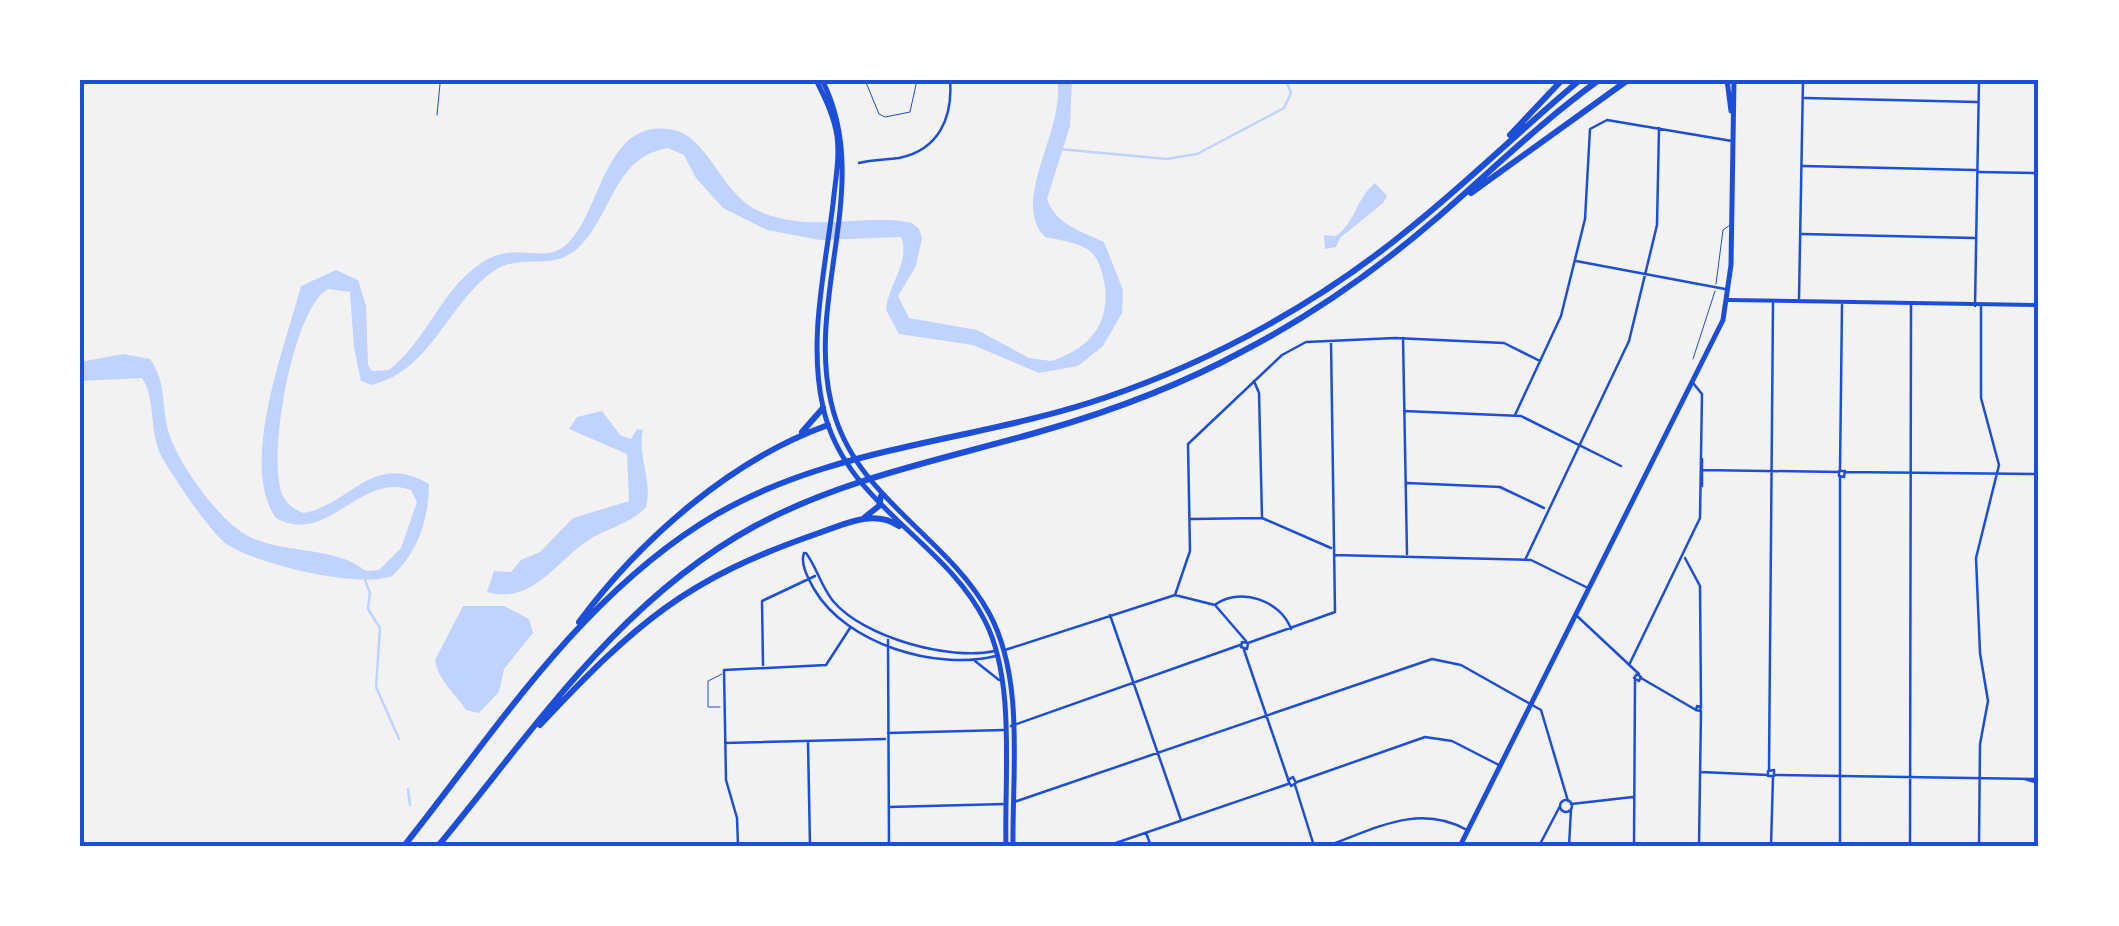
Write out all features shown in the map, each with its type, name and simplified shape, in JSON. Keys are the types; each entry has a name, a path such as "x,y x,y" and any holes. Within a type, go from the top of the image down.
{"highway":[{"path":"1496,151 1562,80"},
{"path":"558,652 640,569 732,505 834,463 1038,418 1127,390 1199,359 1347,275 1410,228 1580,80"},
{"path":"1436,219 1599,80"},
{"path":"438,846 618,630 679,576 738,536 832,492 1098,414 1222,362 1347,288 1628,80"},
{"path":"794,439 823,408"},
{"path":"404,846 608,586 656,538 729,478 794,439 832,426"},
{"path":"860,520 879,506 881,496"},
{"path":"504,763 608,654 663,606 738,564 832,529 860,520 886,518 899,526"}],"main road":[{"path":"819,80 841,126 818,376 823,408 849,468 879,506 974,596"},
{"path":"1460,846 1692,383 1728,296 1730,80"},
{"path":"826,281 826,372 832,426 881,496 974,596 999,652 1011,726 1008,765"},
{"path":"818,376 826,372"},
{"path":"999,652 1013,846"},
{"path":"1006,846 1009,804"}],"street":[{"path":"427,80 440,80"},
{"path":"859,163 919,152 936,138 950,116 950,80"},
{"path":"1800,300 1803,80"},
{"path":"1979,80 1976,238 1981,398 1998,454 1998,476 1976,558 1980,653 1988,696 1980,778 1979,846"},
{"path":"1803,98 1978,102"},
{"path":"1515,415 1560,322 1586,214 1587,136 1599,122 1612,120 1732,140"},
{"path":"1524,560 1628,347 1657,225 1659,128"},
{"path":"1802,166 2039,173"},
{"path":"1801,234 1976,238"},
{"path":"1574,261 1716,284 1730,280"},
{"path":"1716,284 1728,296 1773,302 2038,306"},
{"path":"1771,846 1773,302"},
{"path":"1840,846 1842,303"},
{"path":"1910,846 1912,307"},
{"path":"1403,338 1407,555"},
{"path":"1175,594 1189,554 1188,446 1294,348 1330,340 1504,342 1541,359"},
{"path":"1011,726 1334,613 1330,340"},
{"path":"1254,381 1259,392 1262,518"},
{"path":"1629,665 1700,518 1701,391 1692,383"},
{"path":"1404,411 1515,415 1621,466"},
{"path":"1702,470 2039,475"},
{"path":"1405,483 1503,488 1546,510"},
{"path":"1189,519 1262,518 1334,548"},
{"path":"999,652 888,638 850,618 804,553 809,579 830,610 850,628 886,646 972,660 990,669 1002,686"},
{"path":"1334,557 1407,555 1524,560 1590,588"},
{"path":"1684,557 1700,586 1699,846"},
{"path":"764,666 762,601 816,575"},
{"path":"972,660 1175,594 1215,605 1236,626 1245,646 1314,846"},
{"path":"1215,605 1234,596 1253,598 1283,612 1291,629"},
{"path":"1110,614 1181,820"},
{"path":"1576,616 1638,678 1698,708"},
{"path":"738,846 737,818 726,784 722,674 729,667 826,665 850,628"},
{"path":"888,638 889,846"},
{"path":"888,807 1009,804 1432,659 1461,665 1532,702 1543,713 1570,807 1569,846"},
{"path":"1634,846 1638,678"},
{"path":"886,733 1004,730"},
{"path":"1107,846 1425,737 1452,742 1500,766"},
{"path":"725,742 887,739"},
{"path":"808,741 810,846"},
{"path":"1700,772 2038,781"},
{"path":"1538,846 1561,806 1563,789"},
{"path":"1561,806 1634,798"},
{"path":"1561,806 1570,807"},
{"path":"1327,846 1420,816 1441,818 1468,830"},
{"path":"1146,832 1151,846"}],"lane":[{"path":"437,115 440,80"},
{"path":"866,80 879,114 885,117 910,112 917,80"},
{"path":"1693,359 1716,284 1723,230 1731,225"},
{"path":"722,674 708,681 708,707 724,707"}],"water":[{"path":"1057,80 1072,80 1070,126 1047,199 1063,221 1104,242 1123,290 1122,313 1103,346 1078,366 1039,373 973,345 899,334 886,310 903,255 901,237 820,240 767,230 723,208 696,178 684,155 668,148 650,153 626,174 592,231 572,253 550,261 517,263 495,270 478,284 424,351 392,377 371,385 361,381 350,292 328,289 315,302 294,352 286,384 278,449 282,494 291,506 304,513 321,508 377,476 409,475 429,484 420,534 409,557 392,576 357,579 309,573 262,560 228,545 203,518 163,459 142,378 80,381 80,362 123,354 150,359 158,375 167,426 178,455 224,517 262,542 338,557 366,571 379,570 401,548 417,502 411,490 376,490 328,517 295,524 276,518 266,495 263,437 276,371 301,286 336,270 358,280 366,306 368,365 372,371 389,370 413,346 453,289 477,266 504,253 558,250 579,228 619,150 633,137 651,129 674,130 697,144 736,193 761,212 800,221 912,223 922,238 916,266 898,296 909,318 977,330 1029,358 1051,361 1085,343 1099,324 1105,301 1102,272 1093,254 1080,245 1045,237 1036,222 1033,204 1058,99"},
{"path":"1375,183 1387,196 1383,203 1340,238 1336,247 1325,249 1324,235 1336,236 1343,230"},
{"path":"602,411 621,436 631,439 637,429 643,430 646,507 586,542 529,588 517,593 487,592 494,571 511,572 521,560 540,552 573,518 629,501 627,454 569,429 577,417"},
{"path":"463,606 504,606 529,619 533,633 504,669 499,692 479,713 466,710 443,680 435,660"}],"waterway":[{"path":"1059,149 1167,159 1197,154 1284,108 1291,93 1286,80"},
{"path":"365,580 370,593 368,609 380,628 376,687 399,739"},
{"path":"408,789 410,805"}]}
